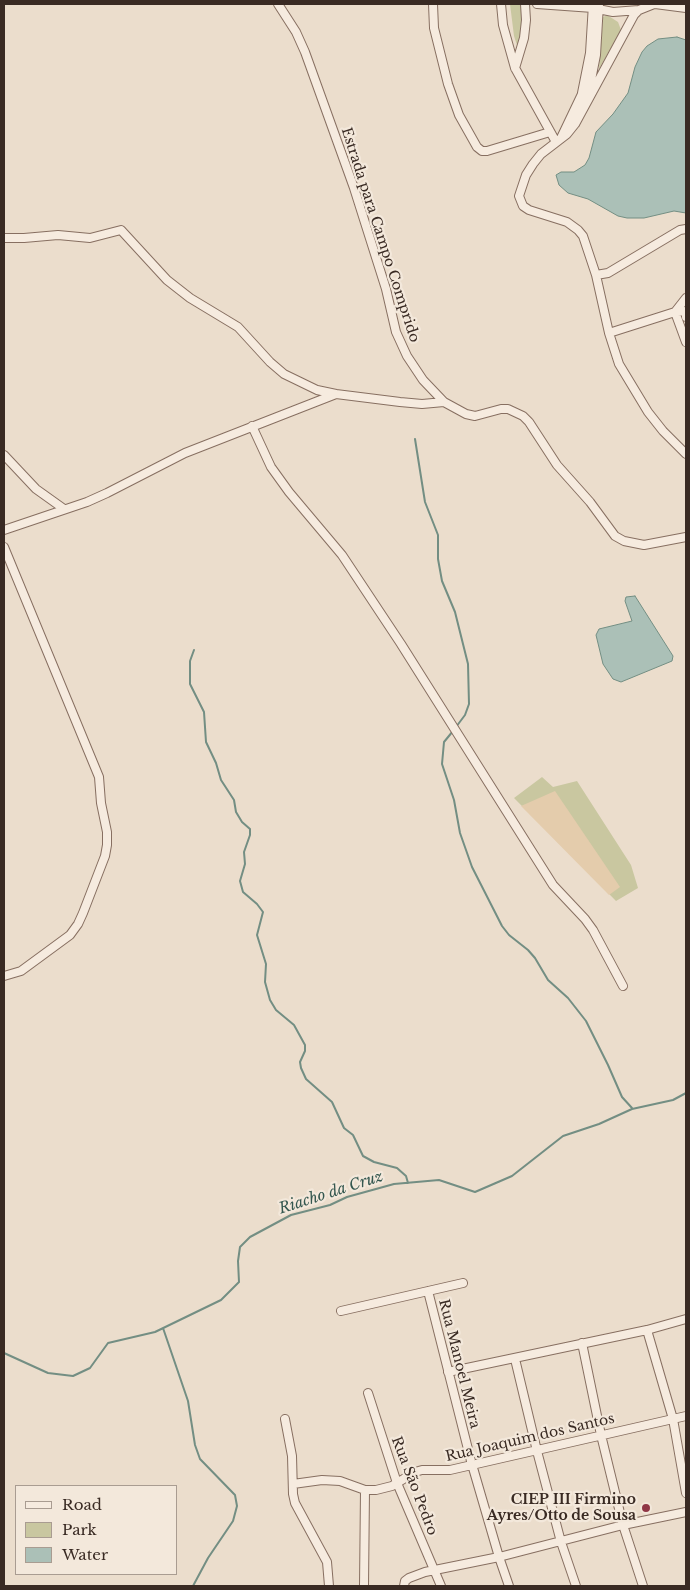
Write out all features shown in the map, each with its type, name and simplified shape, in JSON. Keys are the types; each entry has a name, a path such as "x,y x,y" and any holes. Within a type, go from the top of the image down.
{"street":[{"name":"Estrada para Campo Comprido","path":"278,4 305,52 354,188 386,289 396,332 407,356 423,380 444,402 455,409 476,416 508,409 523,416 529,422 557,465 590,502 615,536 624,541 644,545 686,537"},
{"path":"433,4 434,28 448,84 459,115 477,147 482,151 487,151 550,132"},
{"path":"501,4 503,26 515,68 550,132 559,140"},
{"path":"515,68 524,38 525,4"},
{"path":"537,4 596,6 613,12 630,23"},
{"path":"613,12 640,10 655,4 686,8"},
{"path":"559,140 582,94 596,6"},
{"path":"640,10 630,23 575,124 541,154 526,175 520,190 520,201 529,210 567,222 578,230 582,236 596,275 609,333 619,364 638,398 663,431 686,454"},
{"path":"4,238 58,235 90,238 121,230 167,280 190,298 238,327 270,362 284,374 317,390 336,394 422,404 444,402"},
{"path":"596,275 608,273 684,231"},
{"path":"686,298 675,312 686,342"},
{"path":"609,333 675,312 686,311 686,318"},
{"path":"4,530 107,493 185,453 336,394"},
{"path":"252,426 271,467 288,492 342,555 401,644 553,885 581,914 593,930 624,986"},
{"path":"4,455 36,489 64,509"},
{"path":"4,547 99,778 107,838 105,856 78,924 70,935 21,971 4,976"},
{"path":"341,1311 463,1283"},
{"name":"Rua Manoel Meira","path":"428,1291 472,1465 509,1586"},
{"path":"448,1372 647,1330 686,1318"},
{"path":"647,1330 673,1419 686,1493"},
{"path":"582,1343 601,1435 623,1525 643,1586"},
{"path":"515,1359 560,1542 576,1586"},
{"name":"Rua São Pedro","path":"368,1393 397,1483 441,1586"},
{"name":"Rua Joaquim dos Santos","path":"293,1484 322,1480 340,1482 365,1490 376,1490 386,1488 422,1470 440,1471 472,1465 686,1416"},
{"path":"285,1419 292,1456 293,1494 298,1511 328,1562 330,1586"},
{"path":"364,1586 365,1490"},
{"path":"404,1586 405,1581 410,1578 435,1570 499,1557 623,1525 686,1512"}],"green space":[{"path":"510,4 523,4 521,38 518,48 514,36"},
{"path":"607,15 618,22 621,30 599,69 603,17"},
{"path":"542,777 553,787 577,781 631,865 638,888 616,901 514,798"}],"sand":[{"path":"555,791 620,887 609,895 521,806"}],"water":[{"path":"677,37 686,40 686,213 674,211 644,218 627,218 618,216 588,199 568,193 559,185 556,175 561,172 574,172 585,165 589,158 596,132 613,114 628,93 635,67 647,46 658,39"},
{"path":"635,596 673,656 672,661 621,682 613,679 603,664 596,635 599,629 632,621 625,601 626,597"}],"waterway":[{"path":"415,439 425,502 438,535 438,559 442,581 455,612 468,664 469,704 465,715 456,727"},
{"path":"194,650 190,661 190,684 204,712 206,742 216,763 221,780 234,800 236,812 242,822 250,829 250,835 244,852 245,864 240,881 243,892 263,912 257,935 266,964 265,982 270,1000 276,1010 294,1025 305,1045 305,1051 300,1062 306,1079 332,1102 344,1128 353,1135 363,1156 374,1162 397,1168 406,1176 408,1183"},
{"path":"453,731 444,742 442,764 454,800 460,833 472,867 502,926 509,935 528,950 548,980 568,998 586,1021 622,1097 632,1108"},
{"name":"Riacho da Cruz","path":"4,1353 48,1373 73,1376 90,1368 108,1343 155,1332 221,1300 239,1282 238,1261 240,1247 250,1237 291,1215 330,1205 347,1197 394,1184 439,1180 475,1192 512,1176 563,1136 599,1124 632,1109 673,1100 686,1093"},
{"path":"163,1328 188,1401 195,1445 200,1459 235,1495 237,1506 233,1521 208,1558 193,1586"}],"place":[{"name":"CIEP III Firmino Ayres/Otto de Sousa","path":"646,1508"}]}
